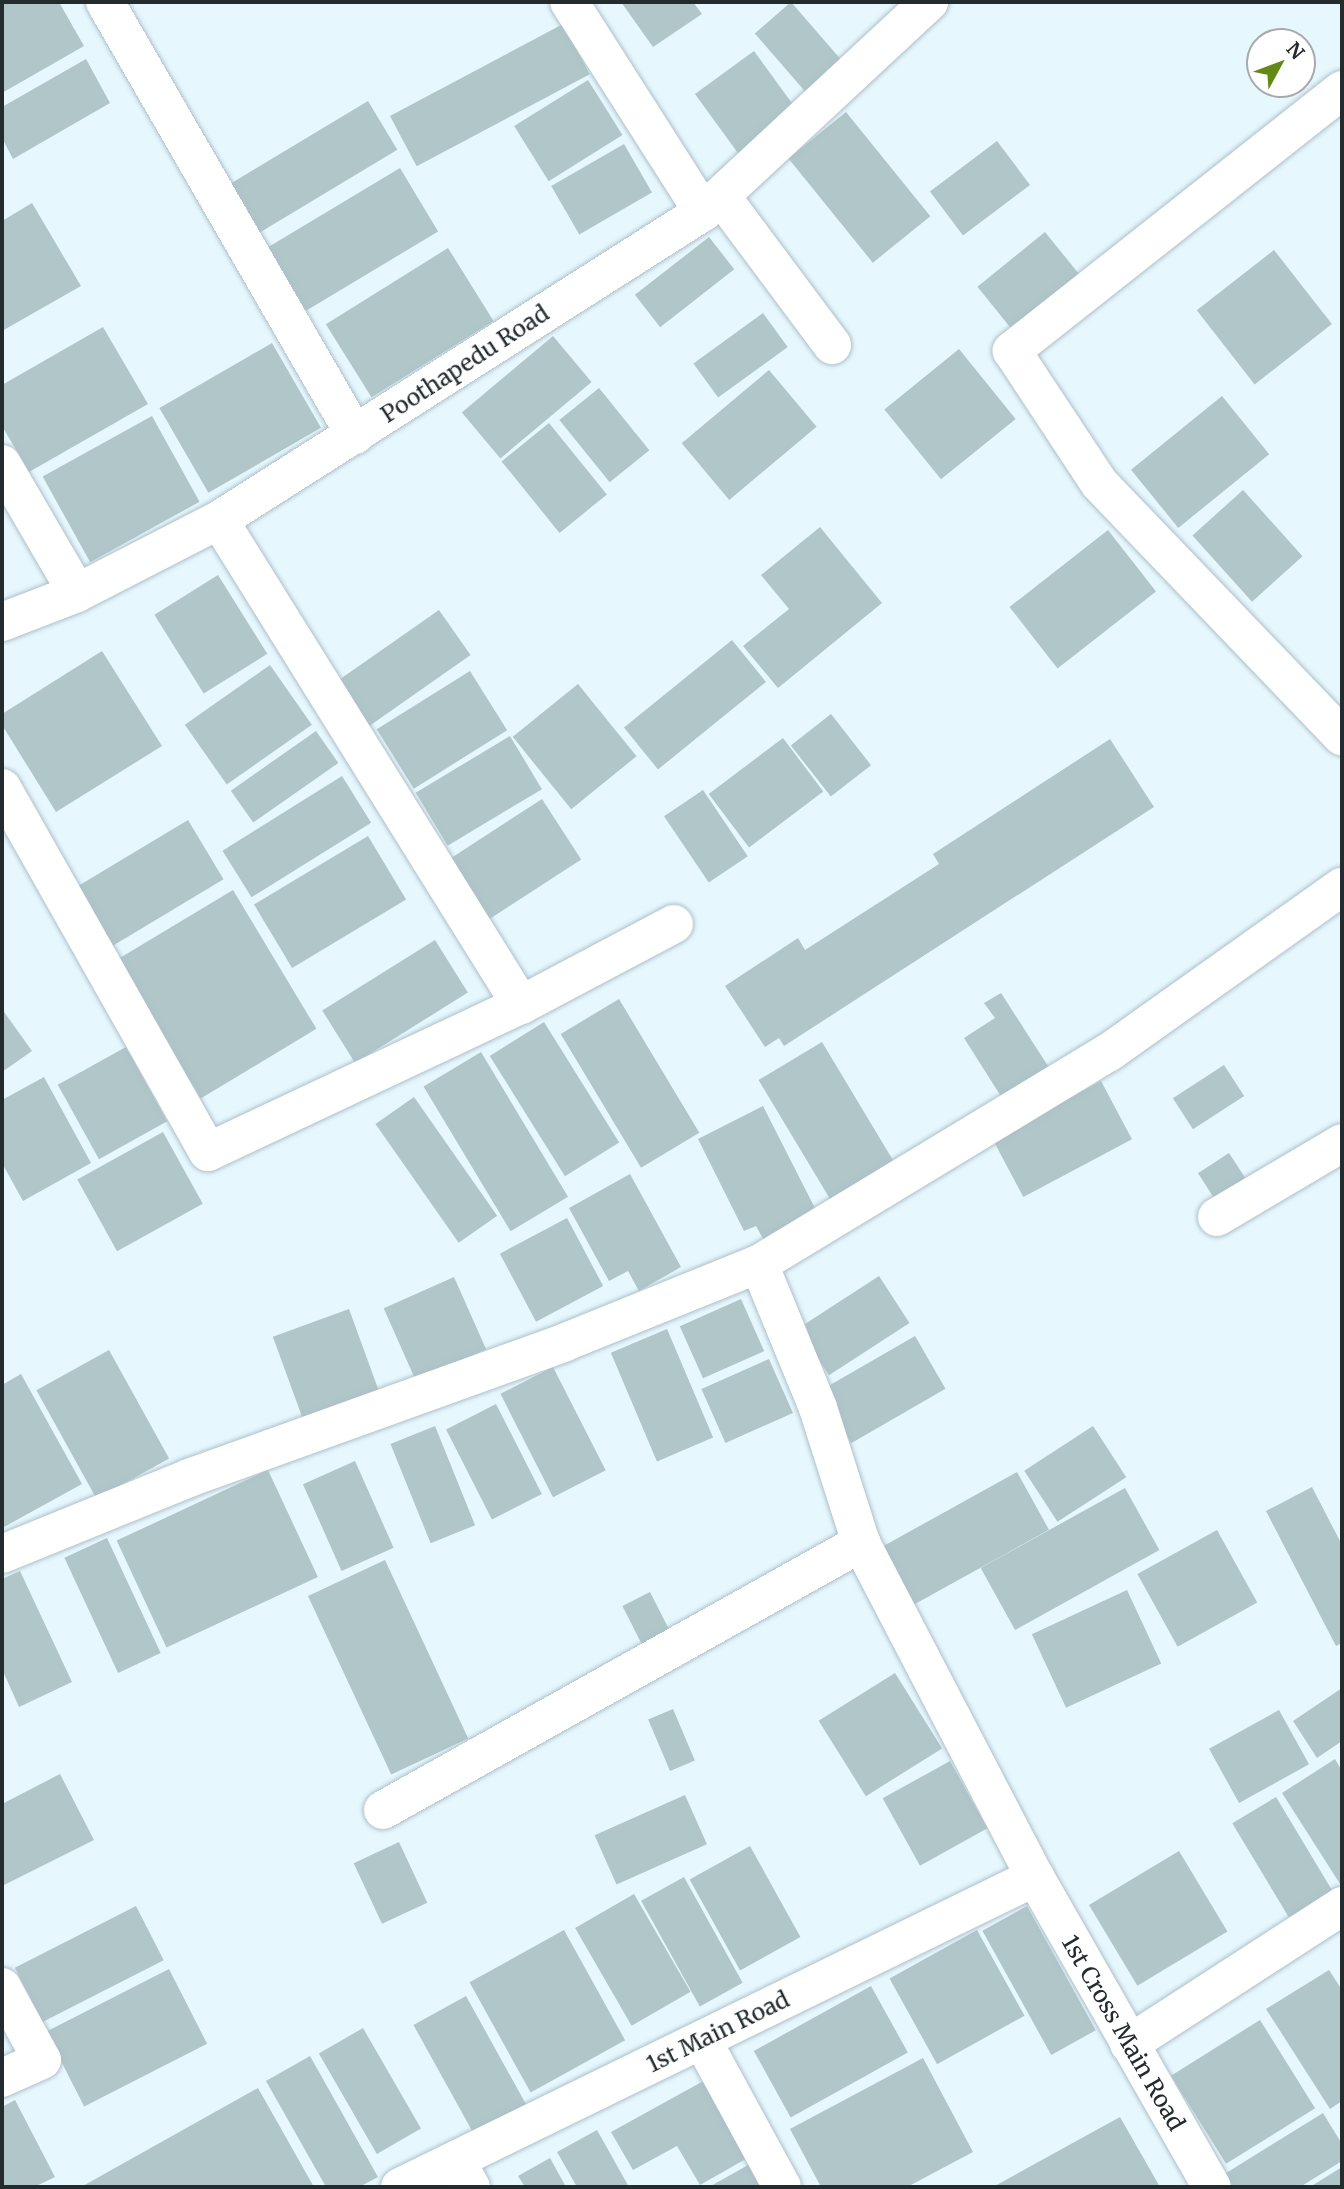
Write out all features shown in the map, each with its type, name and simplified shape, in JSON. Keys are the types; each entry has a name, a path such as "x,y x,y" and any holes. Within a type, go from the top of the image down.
{"street":[{"path":"104,2 355,435"},
{"path":"569,2 712,204 832,345"},
{"name":"Poothapedu Road","path":"2,622 77,593 219,520 712,204 929,2"},
{"path":"1342,90 1012,351 1100,483 1342,736"},
{"path":"2,464 77,593"},
{"path":"219,520 521,1005"},
{"path":"2,788 208,1152 521,1005 674,925"},
{"path":"2,1554 189,1478 563,1343 759,1264 1108,1053 1342,887"},
{"path":"1217,1217 1342,1143"},
{"name":"1st Cross Main Road","path":"759,1264 818,1408 860,1543 1035,1877 1212,2187"},
{"path":"383,1810 860,1543"},
{"name":"1st Main Road","path":"400,2187 464,2174 702,2040 1035,1877"},
{"path":"1129,2044 1342,1906"},
{"path":"2,1987 42,2060 2,2078"},
{"path":"702,2040 782,2187"}],"building":[{"path":"2,2 59,2 84,46 2,93"},
{"path":"621,2 693,2 702,14 653,47"},
{"path":"791,2 847,66 811,98 755,33"},
{"path":"563,24 590,74 417,166 390,116"},
{"path":"754,51 797,111 738,154 695,94"},
{"path":"86,59 110,103 13,159 2,138 2,107"},
{"path":"588,80 622,135 549,181 514,126"},
{"path":"368,101 397,150 260,232 231,183"},
{"path":"846,112 930,216 873,263 788,159"},
{"path":"997,141 1030,185 963,235 930,192"},
{"path":"624,144 652,192 579,234 551,186"},
{"path":"400,168 438,231 306,311 268,247"},
{"path":"32,203 81,286 2,331 2,221"},
{"path":"1045,232 1086,283 1018,337 977,287"},
{"path":"709,237 734,269 660,327 635,295"},
{"path":"448,248 494,321 371,397 326,324"},
{"path":"1274,250 1332,324 1255,384 1197,310"},
{"path":"763,313 788,347 718,398 693,364"},
{"path":"103,327 148,404 29,472 2,426 2,385"},
{"path":"553,336 592,382 500,458 462,412"},
{"path":"272,343 321,428 208,493 159,408"},
{"path":"959,349 1016,419 941,479 884,409"},
{"path":"769,370 817,427 729,500 682,443"},
{"path":"599,388 649,450 610,482 559,420"},
{"path":"1222,396 1269,454 1178,528 1131,470"},
{"path":"152,416 200,502 90,562 43,477"},
{"path":"549,423 607,494 559,533 502,461"},
{"path":"1243,490 1303,556 1252,602 1192,536"},
{"path":"820,527 882,603 778,688 743,646 789,609 761,575"},
{"path":"1108,530 1156,591 1058,668 1009,607"},
{"path":"218,575 267,654 204,694 154,615"},
{"path":"439,610 471,655 369,726 337,681"},
{"path":"732,640 766,682 658,769 624,727"},
{"path":"102,651 162,746 56,812 2,725 2,714"},
{"path":"270,665 312,725 227,784 185,725"},
{"path":"470,671 507,730 414,789 377,729"},
{"path":"578,684 637,756 571,809 513,737"},
{"path":"831,714 871,765 831,797 791,745"},
{"path":"316,731 338,763 253,823 231,791"},
{"path":"510,736 542,789 448,846 416,793"},
{"path":"783,738 823,792 749,847 709,794"},
{"path":"1110,739 1154,807 784,1046 779,1038 765,1047 725,986 798,938 805,950 939,864 933,854"},
{"path":"342,776 371,823 252,897 222,851"},
{"path":"703,790 748,856 709,883 664,816"},
{"path":"542,799 581,859 484,923 445,862"},
{"path":"188,820 224,879 110,948 74,889"},
{"path":"368,836 406,899 292,968 254,905"},
{"path":"233,890 316,1029 201,1098 117,960"},
{"path":"435,940 468,993 355,1063 322,1010"},
{"path":"1001,993 1057,1080 1009,1109 964,1038 995,1018 984,1003"},
{"path":"619,999 699,1133 641,1168 561,1034"},
{"path":"2,1009 32,1051 2,1072"},
{"path":"544,1022 619,1142 565,1176 490,1056"},
{"path":"822,1042 899,1170 835,1208 759,1080"},
{"path":"126,1047 167,1121 99,1159 58,1085"},
{"path":"481,1052 568,1197 511,1231 424,1087"},
{"path":"1224,1065 1244,1096 1193,1129 1173,1098"},
{"path":"44,1077 91,1163 23,1201 2,1163 2,1100"},
{"path":"1101,1081 1132,1139 1023,1197 992,1139"},
{"path":"414,1097 497,1216 459,1243 375,1124"},
{"path":"763,1106 821,1220 767,1246 756,1226 744,1231 698,1139"},
{"path":"163,1132 203,1204 117,1251 77,1180"},
{"path":"1229,1153 1251,1187 1220,1207 1198,1173"},
{"path":"630,1174 681,1267 639,1291 628,1271 609,1281 569,1208"},
{"path":"567,1218 603,1286 536,1322 500,1254"},
{"path":"879,1276 909,1323 829,1375 798,1328"},
{"path":"454,1277 486,1349 416,1380 384,1308"},
{"path":"741,1299 764,1351 703,1378 680,1326"},
{"path":"349,1309 378,1390 302,1418 273,1337"},
{"path":"667,1329 713,1438 657,1461 611,1353"},
{"path":"915,1336 945,1389 851,1443 821,1390"},
{"path":"109,1350 169,1458 97,1499 36,1390"},
{"path":"769,1359 793,1413 725,1443 701,1389"},
{"path":"553,1367 606,1470 553,1497 500,1394"},
{"path":"21,1374 82,1484 4,1527 2,1385"},
{"path":"496,1404 542,1494 492,1519 446,1429"},
{"path":"435,1426 475,1525 431,1543 390,1444"},
{"path":"1093,1426 1126,1477 1057,1522 1024,1471"},
{"path":"355,1461 394,1548 342,1571 303,1484"},
{"path":"268,1470 318,1577 167,1648 117,1541"},
{"path":"1017,1472 1049,1530 906,1609 874,1552"},
{"path":"1312,1487 1342,1545 1342,1643 1336,1646 1266,1511"},
{"path":"1125,1488 1159,1550 1015,1630 981,1568"},
{"path":"1217,1530 1257,1603 1178,1647 1137,1574"},
{"path":"107,1538 161,1653 118,1673 64,1558"},
{"path":"385,1560 468,1739 391,1774 308,1596"},
{"path":"20,1571 72,1682 19,1707 2,1669 2,1579"},
{"path":"1127,1590 1161,1663 1066,1708 1032,1634"},
{"path":"650,1592 673,1637 646,1652 622,1606"},
{"path":"895,1673 942,1748 866,1796 819,1721"},
{"path":"1342,1688 1342,1741 1317,1758 1293,1721"},
{"path":"673,1709 695,1761 670,1771 648,1720"},
{"path":"1279,1710 1309,1764 1239,1803 1209,1749"},
{"path":"1335,1759 1342,1771 1342,1887 1282,1793"},
{"path":"950,1761 987,1828 920,1866 883,1798"},
{"path":"60,1774 94,1840 2,1886 2,1804"},
{"path":"685,1795 707,1844 617,1885 595,1835"},
{"path":"1276,1797 1333,1891 1289,1918 1232,1823"},
{"path":"399,1842 427,1903 382,1924 354,1863"},
{"path":"750,1846 800,1937 740,1970 690,1879"},
{"path":"1179,1851 1227,1932 1137,1986 1089,1905"},
{"path":"684,1877 743,1983 700,2007 641,1901"},
{"path":"634,1894 690,1992 632,2026 575,1928"},
{"path":"136,1906 164,1960 43,2022 15,1968"},
{"path":"1027,1906 1096,2030 1051,2055 982,1931"},
{"path":"564,1930 625,2040 531,2093 470,1982"},
{"path":"977,1930 1025,2016 937,2064 890,1978"},
{"path":"169,1969 207,2044 84,2106 46,2032"},
{"path":"1329,1970 1342,1990 1342,2101 1330,2109 1266,2009"},
{"path":"871,1986 908,2052 791,2117 754,2051"},
{"path":"466,1996 530,2111 477,2140 414,2025"},
{"path":"1260,2020 1315,2108 1226,2164 1171,2076"},
{"path":"363,2028 421,2128 377,2154 319,2054"},
{"path":"310,2056 378,2177 359,2187 326,2187 266,2081"},
{"path":"923,2058 973,2152 907,2187 821,2187 790,2129"},
{"path":"707,2079 751,2156 700,2185 677,2146 633,2170 611,2132"},
{"path":"258,2088 314,2187 81,2187"},
{"path":"15,2100 55,2177 34,2187 2,2187 2,2107"},
{"path":"1323,2113 1342,2144 1342,2161 1300,2187 1231,2187 1223,2175"},
{"path":"1120,2117 1160,2187 993,2187"},
{"path":"597,2130 629,2187 577,2187 557,2152"},
{"path":"550,2158 566,2187 525,2187 518,2176"},
{"path":"750,2164 763,2187 709,2187"},
{"path":"1342,2167 1342,2187 1310,2187"}]}
